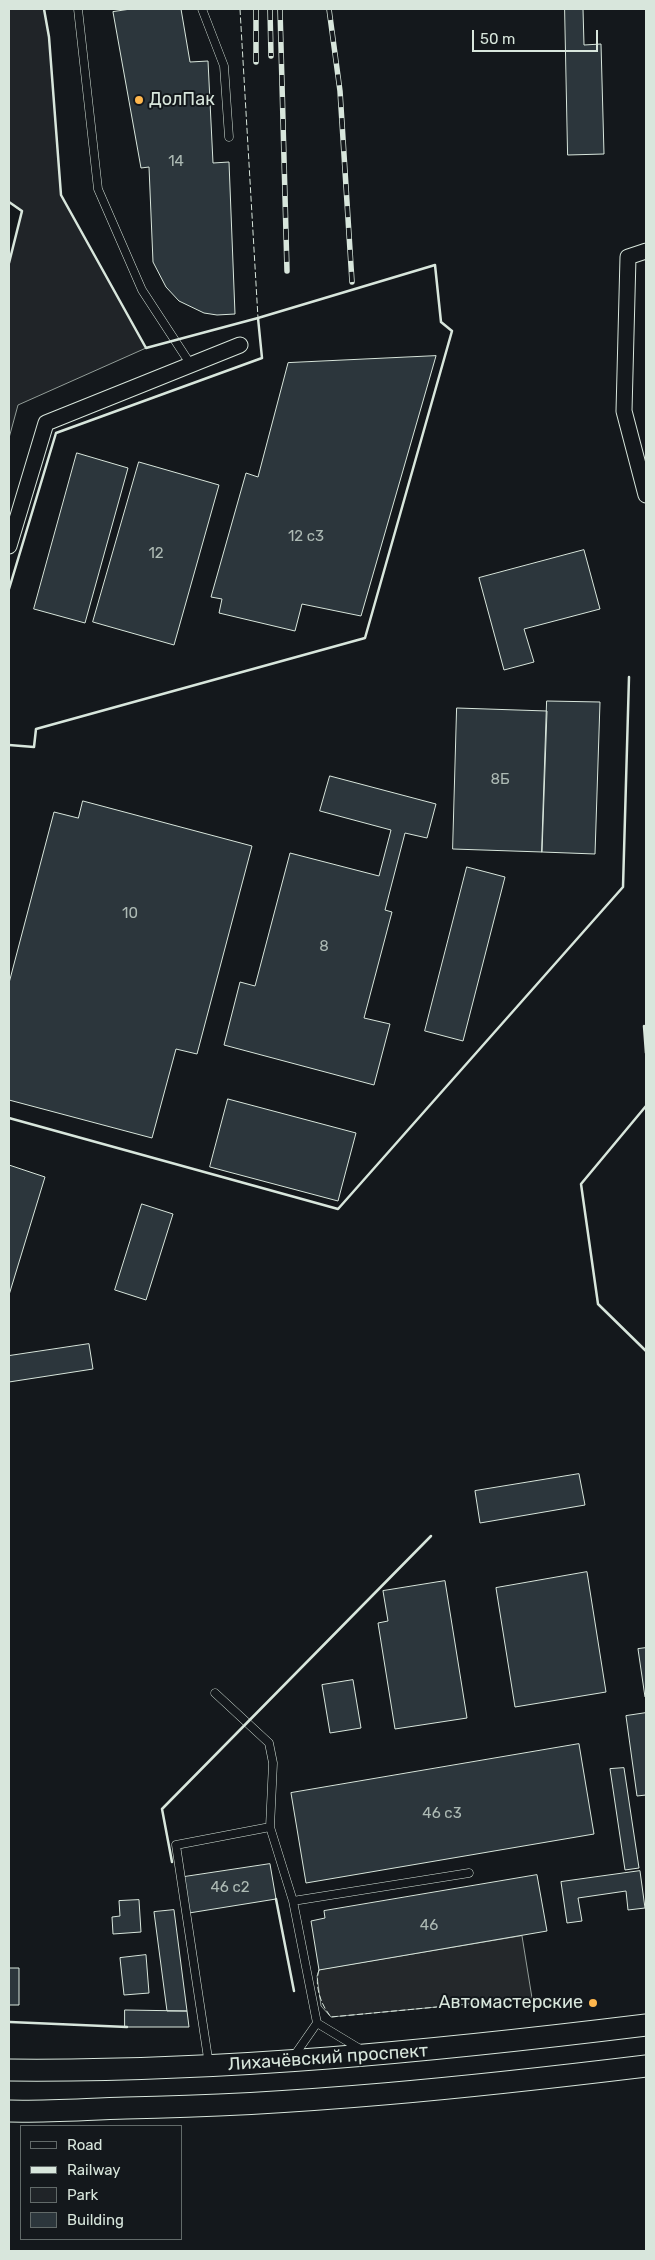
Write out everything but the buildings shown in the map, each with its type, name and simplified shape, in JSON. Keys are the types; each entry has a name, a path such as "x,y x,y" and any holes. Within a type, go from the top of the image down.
{"main road":[{"name":"Лихачёвский проспект","path":"9,2070 210,2067 288,2062 372,2056 646,2025"},
{"path":"9,2111 217,2106 308,2100 484,2086 646,2066"}],"street":[{"path":"646,251 628,257 624,411 646,495"},
{"path":"9,546 46,424 240,345"}],"lane":[{"path":"78,9 98,189 142,290 191,365"},
{"path":"202,9 224,66 229,137"},
{"path":"214,1693 269,1743 272,1763 270,1827 293,1901 317,2023 305,2043 288,2062"},
{"path":"210,2067 176,1845 270,1827"},
{"path":"293,1901 469,1873"},
{"path":"317,2023 372,2056"}],"green space":[{"path":"9,9 44,9 49,37 61,195 146,348 18,405 9,438 9,263 22,212 9,202"}],"shaded area":[{"path":"522,1936 532,1998 331,2017 321,2006 317,1976 319,1970"}],"railway":[{"path":"256,9 256,62"},
{"path":"270,9 271,56"},
{"path":"280,9 287,271"},
{"path":"329,9 340,91 352,282"}],"fence":[{"path":"240,9 258,318"},
{"path":"319,1970 317,1982 319,1995 331,2017 532,1998"}],"wall":[{"path":"9,745 34,747 36,729 365,638 452,331 441,322 435,265 258,318 146,348 61,195 49,37 44,9"},
{"path":"9,202 22,211 9,263"},
{"path":"9,589 56,433 262,358 258,318"},
{"path":"9,1118 338,1209 623,887 629,677"},
{"path":"644,1026 646,1053"},
{"path":"646,1106 581,1184 598,1304 646,1351"},
{"path":"172,1862 162,1809 431,1536"},
{"path":"276,1899 294,1991"},
{"path":"10,2022 127,2027"}],"place":[{"name":"ДолПак","path":"139,100"},
{"name":"Автомастерские","path":"593,2003"}]}
